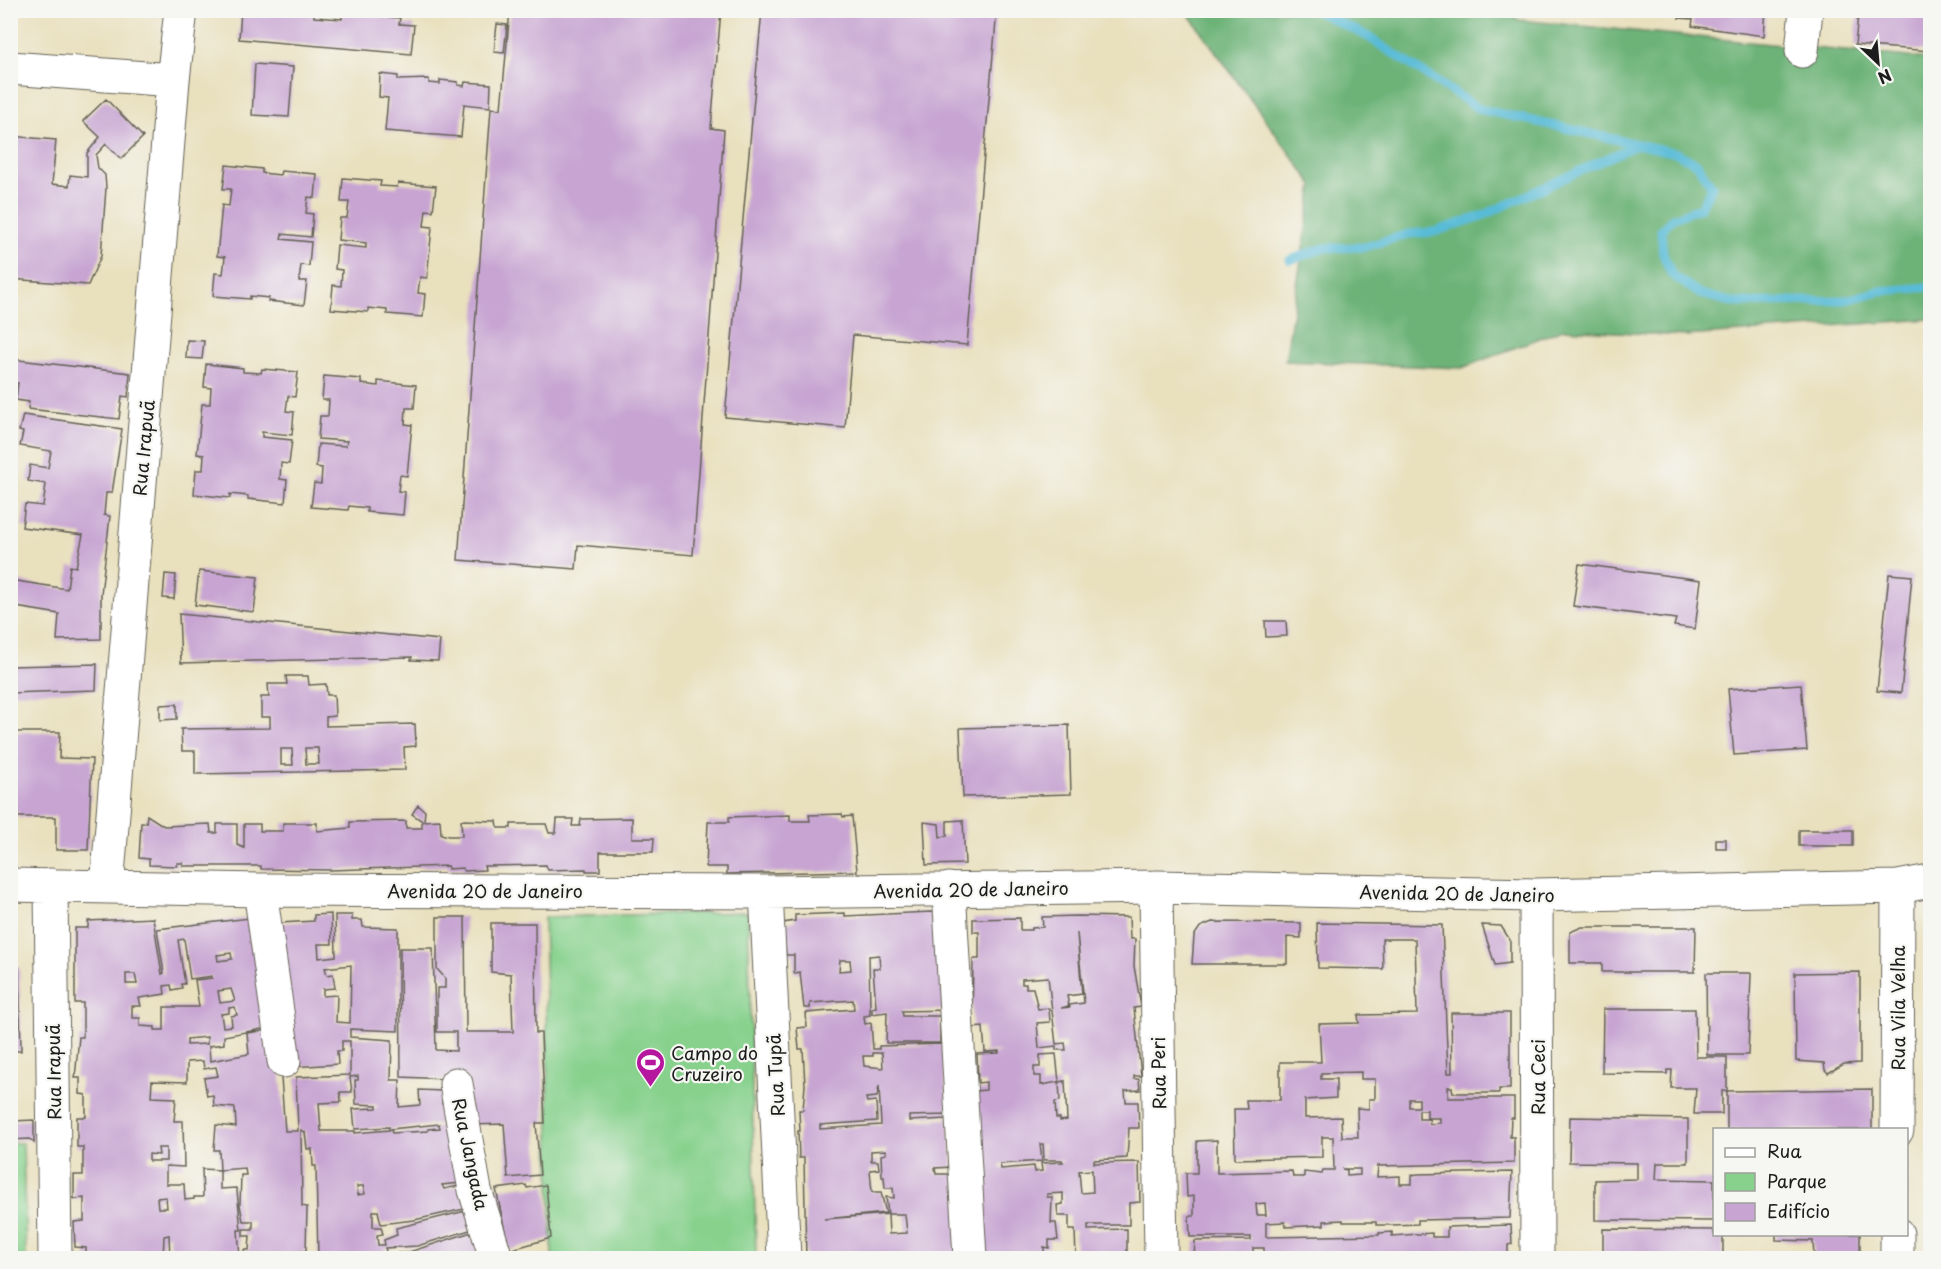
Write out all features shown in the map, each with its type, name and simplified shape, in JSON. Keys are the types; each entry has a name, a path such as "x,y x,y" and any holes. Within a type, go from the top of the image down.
{"street":[{"name":"Rua Irapuã","path":"108,887 173,80 182,10"},
{"path":"1802,51 1806,10"},
{"path":"10,69 173,80"},
{"name":"Avenida 20 de Janeiro","path":"10,885 260,890 766,892 1156,887 1536,895 1898,887 1930,881"},
{"name":"Rua Irapuã","path":"51,885 55,1258"},
{"name":"Rua Peri","path":"1156,887 1161,1258"},
{"name":"Rua Vila Velha","path":"1897,1128 1898,887"},
{"path":"949,889 970,1258"},
{"path":"260,890 284,1061"},
{"name":"Rua Tupã","path":"766,892 784,1258"},
{"name":"Rua Ceci","path":"1536,895 1537,1258"},
{"name":"Rua Jangada","path":"456,1084 475,1190 496,1258"},
{"path":"1897,1236 1897,1258"}],"green space":[{"path":"1186,11 1505,11 1519,20 1930,59 1930,319 1685,336 1563,329 1462,368 1285,361 1313,185"},
{"name":"Campo do Cruzeiro","path":"748,912 756,1258 552,1258 544,917"},
{"path":"11,1143 23,1143 26,1258 11,1258"}],"building":[{"path":"241,10 311,10 314,11 314,17 342,19 342,13 347,10 378,10 378,16 400,18 399,24 414,25 411,54 239,39"},
{"path":"510,10 721,10 711,128 724,130 693,555 578,545 576,569 458,560 491,108 501,109"},
{"path":"762,10 997,10 967,345 853,335 845,428 725,417"},
{"path":"1680,10 1766,10 1764,36 1692,26 1693,19 1679,18"},
{"path":"1849,10 1930,10 1930,51 1855,45 1858,15 1849,14"},
{"path":"497,24 507,25 504,53 494,52"},
{"path":"255,64 293,67 289,117 252,115"},
{"path":"380,74 398,76 398,80 429,79 429,83 440,84 440,80 458,82 458,85 464,86 465,82 491,84 490,107 464,104 461,137 385,131 388,98 379,97"},
{"path":"106,99 143,137 121,159 106,144 96,155 98,168 105,175 106,188 101,256 88,285 10,279 10,136 56,140 52,184 69,186 70,175 87,177 87,153 100,137 83,121"},
{"path":"226,165 262,169 262,173 280,175 281,171 317,174 315,198 308,197 306,213 313,214 311,237 282,234 281,239 311,242 309,266 301,265 299,281 307,281 304,305 268,301 269,298 250,296 250,299 213,296 215,273 223,274 225,257 217,256 222,205 229,206 231,189 223,189"},
{"path":"343,178 381,181 380,186 397,187 398,183 436,186 433,211 426,210 424,226 432,227 427,278 420,277 418,293 425,294 423,317 387,314 387,310 368,308 368,312 331,309 333,285 341,286 342,270 335,269 337,245 366,248 366,243 338,240 340,218 347,218 349,202 341,202"},
{"path":"187,340 204,341 202,359 186,358"},
{"path":"10,359 130,373 128,397 122,396 119,419 28,409 29,402 16,400 18,383 10,382"},
{"path":"206,364 243,368 243,372 261,373 262,369 298,372 295,397 288,396 286,411 294,412 292,435 262,432 262,437 292,440 289,464 281,463 280,479 287,480 285,503 248,499 248,496 230,494 230,498 194,494 196,470 203,470 204,455 197,454 202,404 210,404 211,388 204,387"},
{"path":"324,376 361,379 361,384 378,386 378,381 416,385 414,408 406,408 405,424 412,425 407,476 400,475 398,491 405,492 403,515 367,512 367,508 349,506 348,510 311,507 314,483 321,484 322,468 316,467 318,444 346,446 347,441 318,439 320,416 328,416 329,400 322,400"},
{"path":"23,415 122,429 112,493 106,493 104,515 110,516 101,594 101,639 57,640 59,614 10,606 10,580 67,589 70,566 76,567 83,535 22,527 25,504 43,506 46,484 28,481 30,465 48,468 51,451 20,446 23,432 19,431"},
{"path":"1579,564 1701,580 1695,629 1674,626 1676,619 1573,606"},
{"path":"199,571 258,577 254,612 195,605"},
{"path":"165,574 176,575 174,599 163,598"},
{"path":"1889,574 1912,576 1901,693 1877,691"},
{"path":"179,614 440,640 438,661 411,660 412,657 181,663"},
{"path":"1265,621 1286,621 1287,636 1266,637"},
{"path":"97,664 96,690 10,693 10,666"},
{"path":"286,676 308,676 309,685 326,684 327,695 334,695 335,716 326,717 326,726 415,724 416,746 404,747 405,770 195,774 195,751 182,751 181,729 270,728 270,717 261,717 261,697 269,697 268,684 287,684","holes":["305,748 318,748 319,764 306,764","281,749 292,749 293,765 281,765"]},
{"path":"1801,684 1807,750 1734,755 1728,689"},
{"path":"177,704 177,719 160,720 160,705"},
{"path":"1069,725 1071,794 963,797 960,728"},
{"path":"16,732 60,732 59,758 92,759 88,850 56,850 56,817 18,817 18,810 12,810 14,782 10,787 10,750 16,750"},
{"path":"418,805 425,811 424,821 440,820 441,834 448,836 462,836 461,820 497,821 498,828 511,828 511,824 546,824 549,833 556,833 557,819 573,819 572,826 580,826 581,819 632,818 632,838 654,838 653,852 600,852 600,871 548,870 546,865 484,866 485,870 464,871 463,868 448,869 448,866 331,870 261,869 261,866 183,866 183,863 177,863 177,866 149,865 149,859 139,858 141,823 146,823 147,815 164,826 210,824 211,833 217,833 217,824 237,824 237,845 244,848 244,824 260,824 260,831 283,831 283,823 317,823 317,831 350,828 350,822 406,821 406,828 422,828 422,821 412,814"},
{"path":"842,814 843,817 852,816 857,871 727,874 727,867 706,867 708,822 729,822 729,817 790,815 790,821 810,821 809,815"},
{"path":"963,820 965,864 926,865 924,822 939,824 940,837 947,836 947,821"},
{"path":"1799,830 1853,830 1853,846 1799,846"},
{"path":"1716,839 1726,839 1726,848 1716,848"},
{"path":"845,913 845,916 946,913 949,1010 902,1011 903,1016 940,1016 940,1043 886,1043 887,1012 872,1014 872,1008 876,1007 873,968 880,968 879,955 869,956 870,1015 864,1016 865,1024 871,1023 873,1049 879,1049 879,1046 942,1044 953,1167 935,1168 936,1174 956,1174 962,1258 806,1258 804,1158 799,1158 798,1131 800,1131 799,1110 803,1110 805,1085 803,1049 799,1049 797,1028 807,1027 806,1013 854,1009 853,1000 810,1003 810,1008 804,1008 800,972 794,973 794,955 786,955 783,923 795,921 795,915","holes":["840,960 850,960 851,970 839,971","882,1053 883,1068 864,1066 863,1056","879,1086 881,1125 820,1129 820,1125 877,1121 876,1101 867,1102 866,1098 877,1097","947,1115 947,1119 909,1121 909,1116","886,1150 886,1154 881,1155 882,1177 884,1177 885,1188 893,1188 894,1198 886,1197 888,1214 824,1219 886,1213 881,1192 872,1192 870,1170 879,1169 878,1161 871,1161 871,1151","888,1214 905,1214 907,1233 889,1234"]},
{"path":"331,914 332,944 318,944 319,958 336,956 335,915 352,915 352,920 362,920 363,927 398,928 398,1031 350,1029 350,1037 392,1040 391,1080 400,1080 399,1107 420,1105 419,1090 442,1091 442,1104 452,1103 461,1183 442,1185 444,1189 463,1185 478,1206 414,1220 381,1224 378,1211 373,1211 373,1227 381,1227 383,1234 377,1235 378,1245 385,1245 384,1240 397,1235 396,1228 478,1208 483,1226 417,1246 385,1248 388,1258 318,1258 316,1166 313,1166 312,1149 307,1149 305,1132 301,1130 302,1206 307,1207 306,1251 302,1251 302,1258 244,1258 244,1250 249,1250 250,1236 243,1236 243,1229 253,1229 253,1221 243,1221 240,1205 241,1175 246,1175 245,1168 220,1170 220,1189 236,1188 237,1191 241,1230 238,1230 240,1258 170,1258 169,1235 164,1236 163,1258 86,1258 86,1248 75,1247 74,1222 84,1221 84,1198 74,1199 74,1175 83,1175 83,1147 77,1147 77,1117 86,1117 86,1095 80,1094 80,1078 75,1078 79,1037 83,1037 83,1003 75,1003 75,928 88,928 88,921 153,918 162,974 164,973 157,929 258,917 277,1026 224,1036 224,1044 209,1046 210,1061 249,1054 247,1033 268,1030 280,1065 285,1131 298,1131 296,1077 350,1075 350,1041 342,1041 342,1051 337,1051 338,1064 292,1067 280,923 314,921 314,915","holes":["184,939 190,979 212,976 212,978 195,980 199,1007 164,1007 164,1030 140,1026 140,1018 132,1018 132,1006 141,1006 139,998 165,994 164,986 171,985 172,990 182,988 181,984 185,984 178,940","231,953 232,959 218,961 217,955","351,965 350,1023 336,1022 337,995 323,996 323,989 335,988 333,974 327,975 325,968","126,974 135,974 137,984 126,984","231,989 235,1001 220,1003 218,991","235,1007 237,1015 231,1016 232,1026 223,1027 221,1014 229,1013 229,1008","207,1037 207,1044 187,1045 187,1039","203,1061 204,1069 216,1067 218,1076 204,1078 207,1096 213,1095 214,1106 235,1108 236,1127 216,1125 214,1150 219,1150 220,1170 202,1169 203,1197 185,1200 184,1184 166,1184 166,1166 184,1167 183,1121 174,1121 176,1098 151,1097 152,1081 187,1082 187,1062","358,1076 358,1080 355,1080 356,1104 377,1105 377,1108 353,1109 355,1129 389,1127 389,1130 355,1133 355,1131 321,1131 319,1103 341,1102 340,1092 352,1092 350,1077","439,1124 440,1128 428,1129 428,1131 392,1133 391,1129","158,1148 166,1148 166,1161 149,1161 149,1154 159,1155","357,1186 363,1186 365,1194 358,1195","166,1197 167,1208 158,1208 157,1198"]},
{"path":"437,917 465,917 466,1032 513,1032 511,974 491,972 491,923 535,923 536,1033 541,1033 545,1123 536,1123 540,1175 508,1178 504,1124 470,1125 467,1080 401,1077 400,948 433,948 436,1050 456,1051 456,1032 437,1032 437,988 445,988 445,978 437,969"},
{"path":"1042,917 1129,917 1130,939 1135,939 1134,966 1141,1007 1134,1008 1141,1076 1134,1076 1134,1079 1139,1079 1140,1090 1125,1091 1126,1102 1138,1102 1139,1128 1129,1128 1127,1158 1094,1160 1094,1163 1139,1162 1140,1202 1129,1203 1129,1225 1088,1225 1088,1230 1127,1229 1127,1258 1076,1258 1075,1230 1069,1230 1069,1216 1058,1216 1057,1205 1063,1204 1063,1193 1047,1194 1047,1197 1052,1197 1051,1223 1056,1223 1058,1240 1049,1240 1049,1248 1044,1247 1044,1258 983,1258 975,1091 986,1090 986,1082 978,1083 977,1054 999,1053 999,1051 985,1052 983,1027 972,1028 973,959 979,959 979,932 973,932 973,919 1020,918 1020,930 1032,930 1032,928 1043,927","holes":["1077,933 1084,1003 1061,1008 1069,1006 1067,996 1082,994","1048,977 1056,1044 1065,1043 1066,1050 1056,1050 1056,1046 1039,1048 1037,1023 1050,1022 1049,1008 1038,1009 1033,988 1026,988 1026,984 1022,984 1022,979","1056,1054 1059,1082 1041,1085 1041,1076 1034,1076 1034,1067 1040,1067 1040,1055","1065,1081 1067,1120 1060,1121 1060,1118 1056,1118 1055,1102 1060,1101 1059,1082","1040,1144 1043,1144 1044,1160 1062,1160 1063,1162 1041,1163 1042,1171 1035,1172 1034,1166 1001,1169 1000,1164 1042,1161","1092,1170 1093,1192 1081,1193 1079,1171"]},
{"path":"1212,922 1301,923 1301,938 1287,937 1287,964 1192,964 1194,936 1200,927"},
{"path":"1317,923 1442,925 1448,1073 1452,1073 1451,1013 1510,1013 1510,1089 1499,1089 1499,1093 1453,1093 1452,1087 1448,1087 1448,1098 1514,1098 1514,1118 1511,1118 1510,1137 1514,1137 1514,1163 1378,1166 1377,1177 1400,1176 1400,1184 1412,1184 1412,1175 1418,1174 1512,1172 1510,1218 1418,1220 1418,1224 1391,1225 1376,1225 1376,1222 1343,1222 1343,1220 1324,1221 1324,1225 1286,1227 1285,1222 1266,1223 1266,1237 1379,1235 1379,1233 1392,1232 1392,1236 1432,1233 1432,1237 1447,1237 1447,1227 1511,1225 1512,1244 1508,1245 1508,1258 1264,1258 1264,1248 1253,1248 1253,1258 1194,1258 1195,1241 1251,1240 1251,1237 1190,1237 1189,1216 1194,1216 1194,1196 1187,1197 1186,1173 1197,1173 1197,1141 1217,1140 1217,1173 1292,1171 1293,1177 1304,1177 1304,1172 1322,1174 1323,1170 1334,1170 1333,1137 1322,1137 1322,1157 1235,1159 1234,1109 1247,1109 1246,1100 1280,1100 1280,1062 1321,1062 1319,1024 1359,1023 1358,1015 1417,1014 1415,939 1382,939 1383,969 1318,968","holes":["1361,1072 1361,1079 1375,1079 1375,1099 1369,1099 1369,1109 1357,1108 1358,1137 1342,1137 1341,1117 1305,1118 1305,1100 1336,1098 1336,1079 1321,1079 1321,1073","1409,1099 1419,1099 1419,1107 1409,1107","1419,1110 1427,1110 1427,1118 1440,1118 1440,1123 1430,1124 1429,1119 1419,1119","1342,1169 1360,1169 1360,1175 1347,1176 1347,1170","1265,1203 1266,1215 1257,1215 1256,1204"]},
{"path":"1482,925 1501,926 1510,940 1510,963 1495,965"},
{"path":"1582,927 1696,927 1695,972 1602,972 1602,963 1570,963 1570,932"},
{"path":"19,967 21,1051 10,1051 10,968"},
{"path":"1860,972 1860,1063 1844,1064 1828,1073 1824,1063 1796,1061 1795,973"},
{"path":"1706,973 1751,973 1748,1055 1707,1055"},
{"path":"1603,1009 1695,1009 1696,1057 1727,1057 1727,1091 1722,1091 1722,1114 1694,1114 1696,1088 1671,1088 1672,1070 1667,1070 1667,1074 1602,1073"},
{"path":"1872,1089 1872,1128 1727,1128 1727,1091"},
{"path":"10,1111 13,1121 34,1120 34,1143 30,1139 10,1140"},
{"path":"1570,1117 1688,1119 1688,1163 1657,1163 1656,1179 1713,1180 1713,1221 1595,1220 1595,1180 1637,1179 1637,1163 1569,1162"},
{"path":"526,1185 527,1188 546,1185 551,1238 509,1250 496,1189"},
{"path":"484,1228 490,1253 474,1258 398,1258 397,1253 406,1253"},
{"path":"1603,1229 1713,1230 1713,1236 1723,1236 1723,1258 1603,1258"},
{"path":"1776,1236 1860,1236 1860,1258 1814,1258 1813,1241 1776,1240"}],"waterway":[{"path":"1314,10 1365,35 1479,109 1677,153 1697,164 1712,187 1700,208 1673,218 1661,230 1663,254 1672,275 1700,294 1735,303 1846,300 1880,291 1930,287"},
{"path":"1290,260 1324,248 1365,247 1408,234 1434,232 1482,216 1636,145"}],"place":[{"name":"Campo do Cruzeiro","path":"650,1088"}]}
